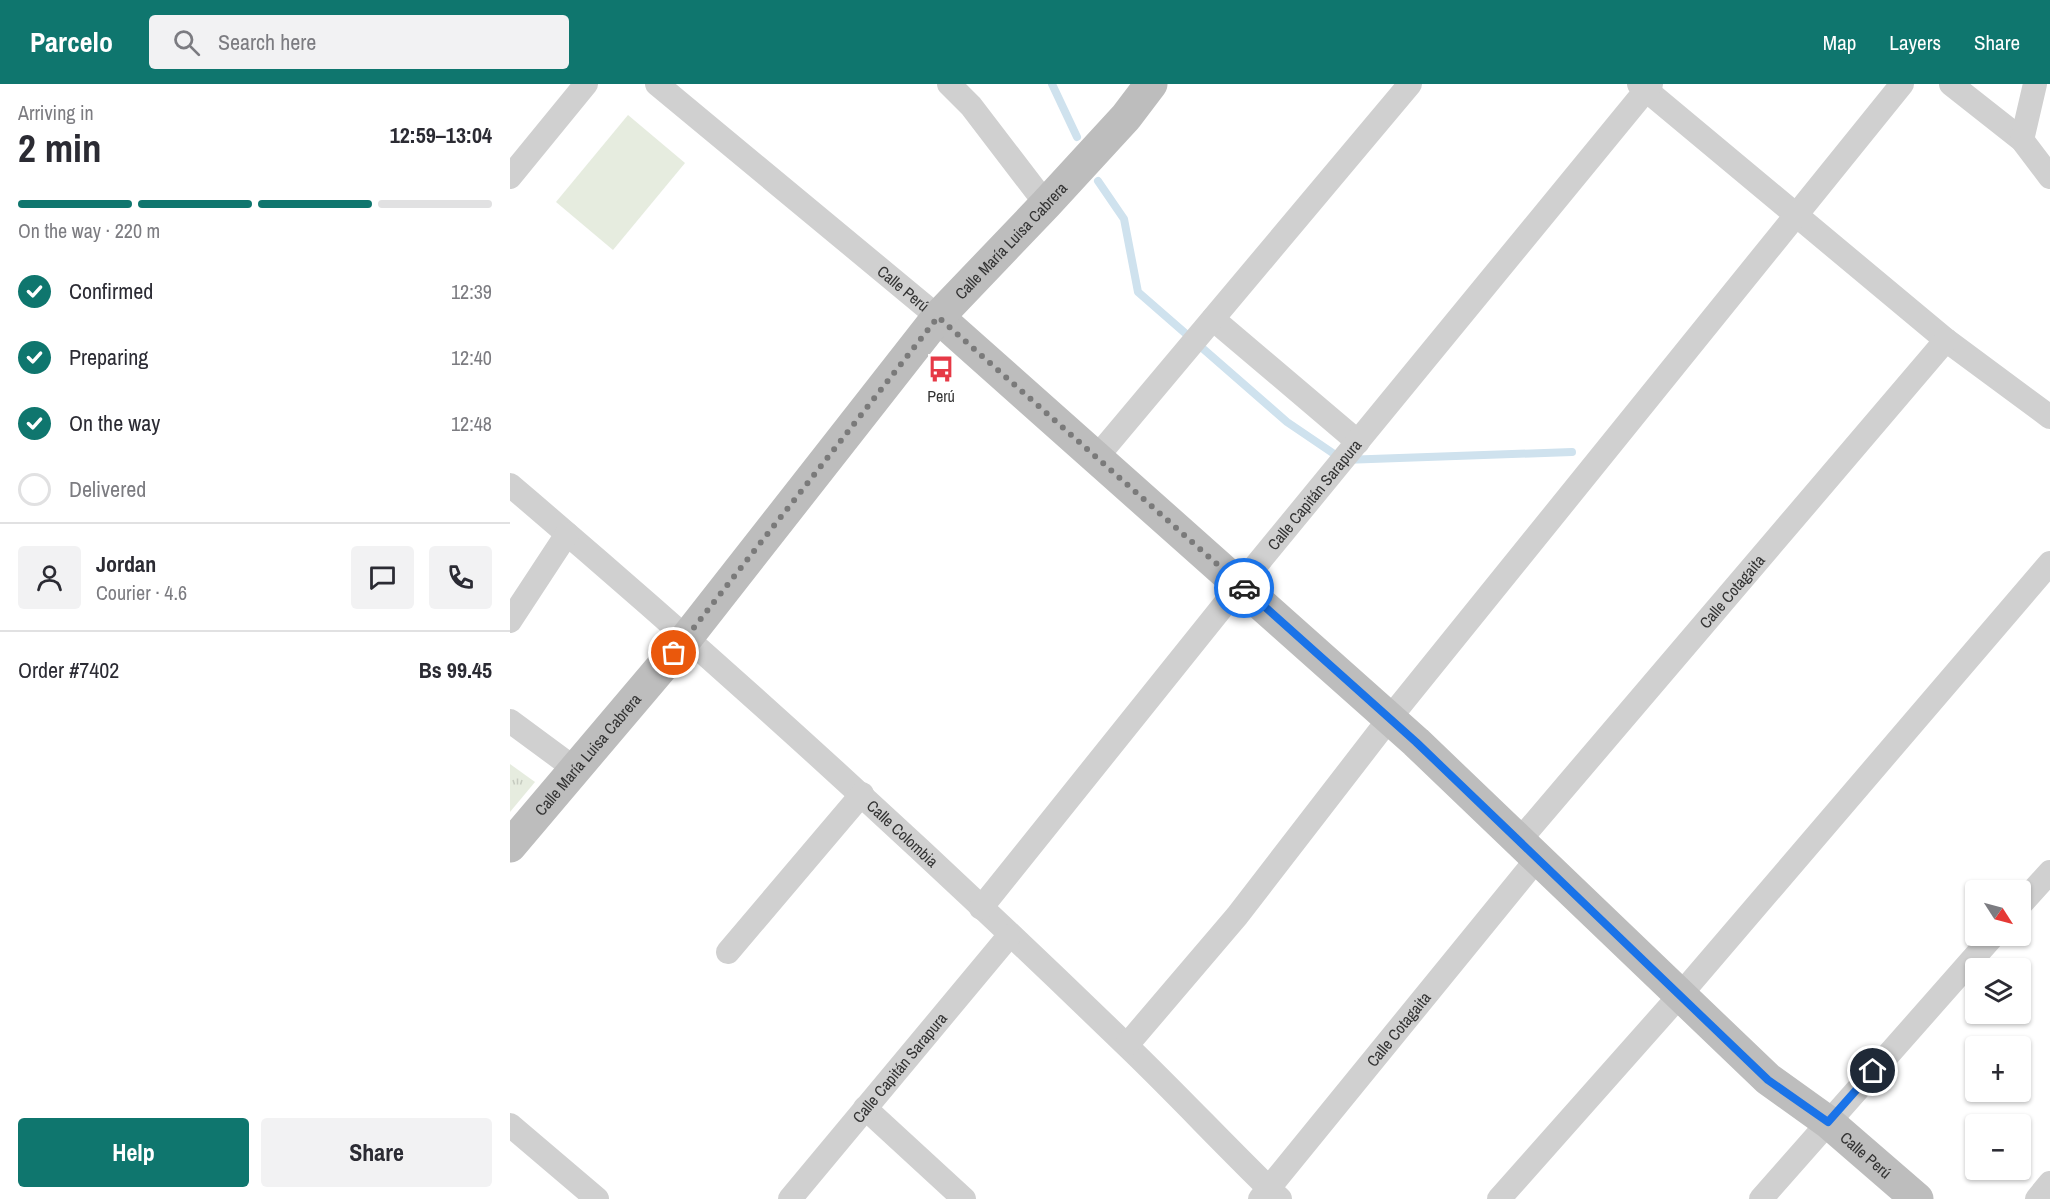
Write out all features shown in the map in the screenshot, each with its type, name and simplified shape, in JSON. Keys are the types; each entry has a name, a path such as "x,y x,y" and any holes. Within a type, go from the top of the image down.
{"street":[{"path":"510,177 586,84"},
{"name":"Calle Perú","path":"657,84 938,317 1389,719 1681,994 1768,1080 1828,1122 1917,1199"},
{"path":"949,84 971,106 1046,204"},
{"name":"Calle María Luisa Cabrera","path":"510,846 688,636 938,317 1126,117 1151,84"},
{"path":"1096,458 1410,84"},
{"path":"1127,1045 1237,916 1389,719 1798,216 1902,84"},
{"path":"1952,84 2022,140 2050,177"},
{"path":"2022,140 2035,84"},
{"path":"1645,86 1946,340 2050,417"},
{"name":"Calle Capitán Sarapura","path":"981,908 1645,86"},
{"path":"1213,319 1358,442"},
{"name":"Calle Cotagaita","path":"1269,1195 1528,850 1946,340"},
{"name":"Calle Colombia","path":"510,485 688,636 862,794 1009,936 1127,1045 1269,1195"},
{"path":"510,621 567,534"},
{"path":"1499,1199 1681,994 2050,563"},
{"path":"510,721 575,769"},
{"path":"728,952 862,794"},
{"path":"2031,893 2050,872"},
{"name":"Calle Capitán Sarapura","path":"790,1199 1009,936"},
{"path":"1761,1199 1984,946"},
{"path":"865,1108 964,1199"},
{"path":"510,1125 597,1199"},
{"path":"2037,1199 2050,1184"}],"green space":[{"path":"628,115 685,163 613,250 556,202"},
{"path":"510,764 535,782 510,812"}],"waterway":[{"path":"1052,84 1077,137"},
{"path":"1098,181 1124,219 1138,292 1287,422 1343,460 1572,452"}],"way so far":[{"path":"674,653 938,317 1244,588"}],"place":[{"name":"Perú","path":"941,369"}],"route":[{"path":"1244,588 1416,742 1768,1080 1828,1122 1873,1071"}]}
